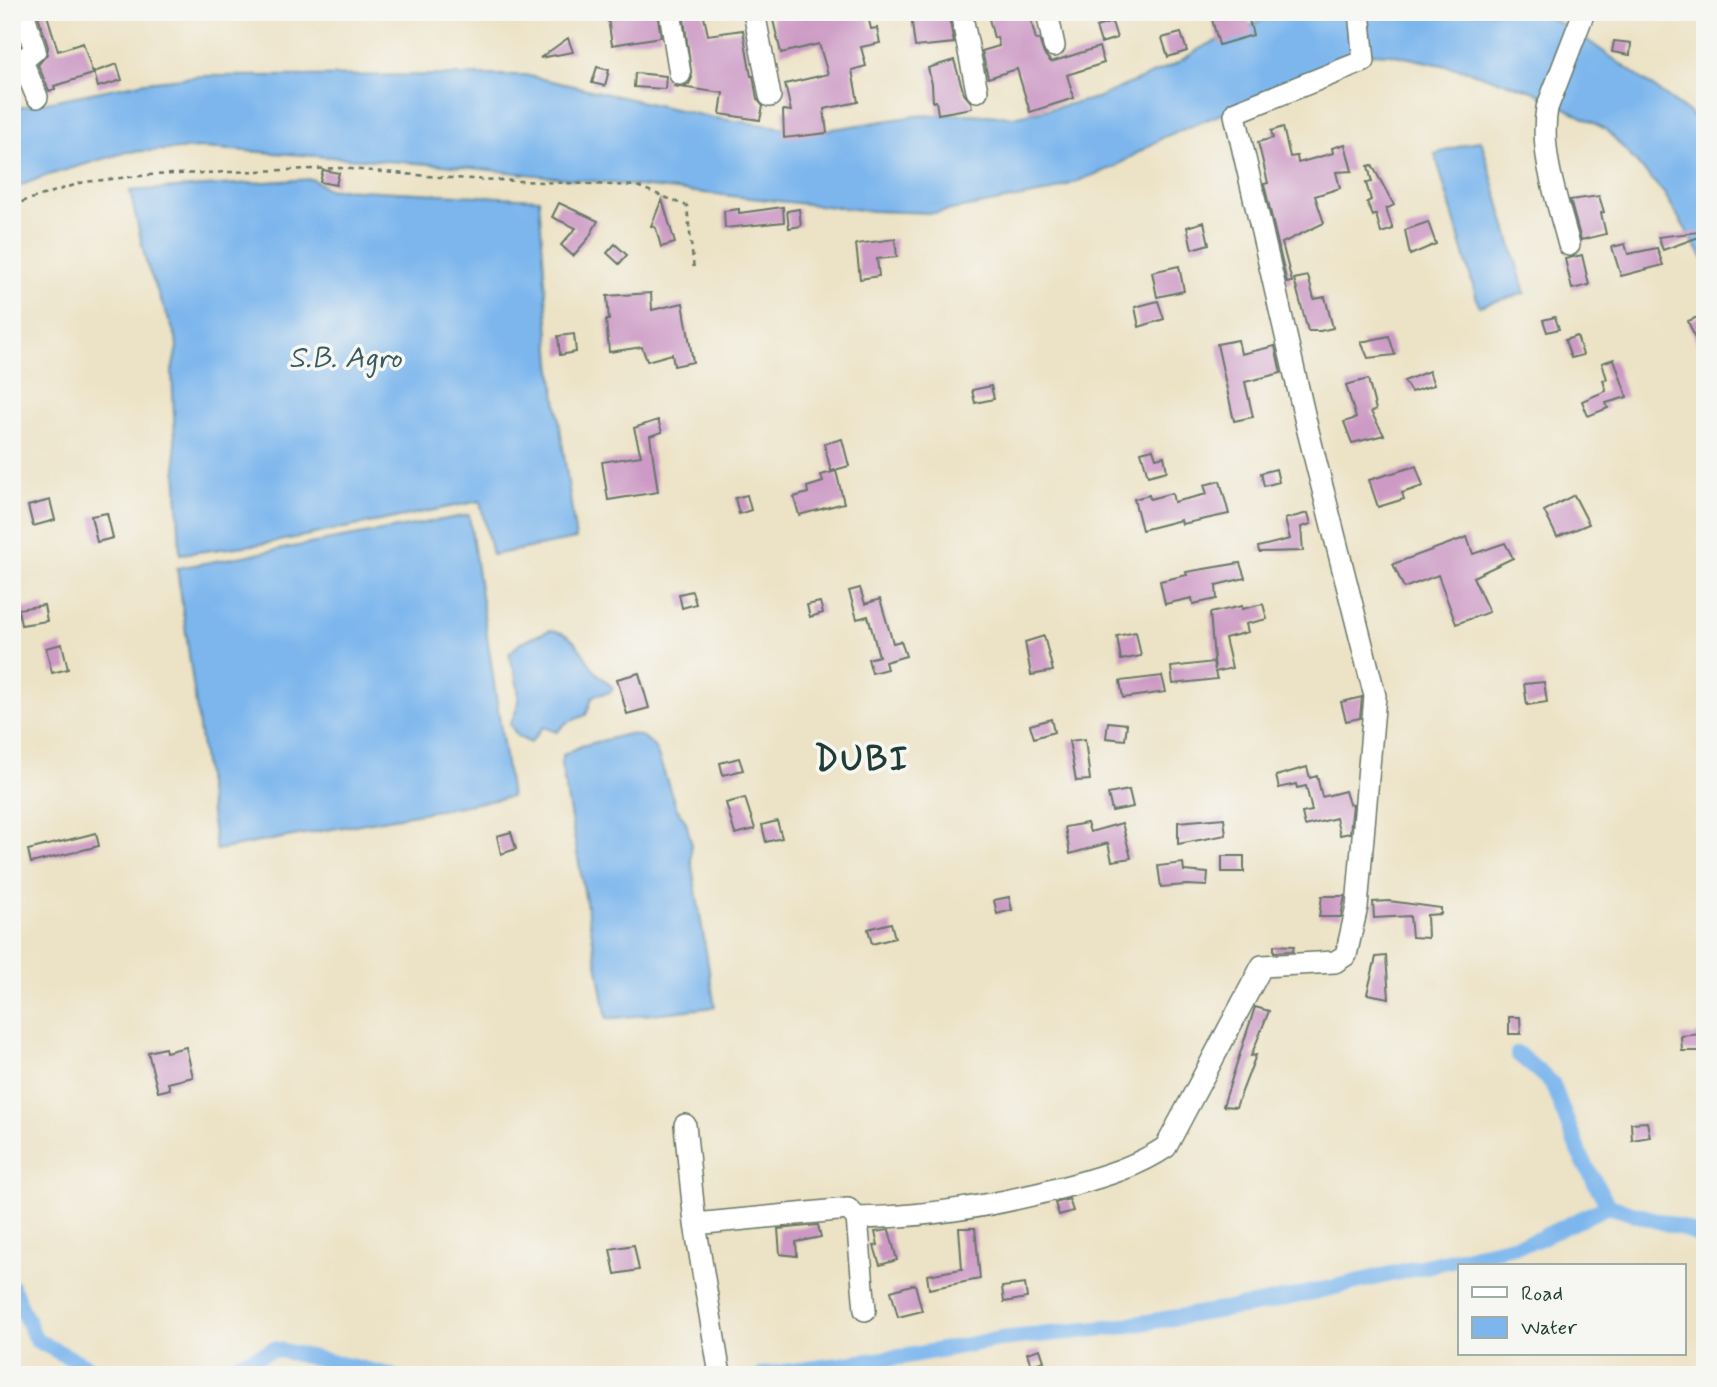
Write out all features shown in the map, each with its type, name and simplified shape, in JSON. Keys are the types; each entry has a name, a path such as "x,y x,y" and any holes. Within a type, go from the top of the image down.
{"street":[{"path":"23,12 35,50"},
{"path":"670,12 680,74"},
{"path":"754,12 770,96"},
{"path":"961,12 977,91"},
{"path":"1047,12 1055,46"},
{"path":"856,1218 889,1217 1020,1200 1147,1160 1166,1147 1262,966 1335,962 1346,955 1357,906 1375,696 1307,427 1235,115 1236,112 1364,61 1359,12"},
{"path":"1569,245 1545,136 1547,108 1582,20"},
{"path":"12,55 35,50"},
{"path":"35,50 22,61 37,97"},
{"path":"685,1125 695,1224 720,1375"},
{"path":"695,1224 848,1209 856,1218 865,1310"}],"path":[{"path":"12,205 84,182 149,175 339,168 450,178 637,186 687,206 694,270"}],"water":[{"path":"1280,12 1535,12 1569,27 1688,112 1705,128 1705,262 1664,193 1607,130 1533,91 1461,69 1390,54 1372,53 1164,137 1114,167 1049,192 935,213 871,211 443,165 203,148 127,152 42,177 12,189 12,109 145,82 202,76 525,75 714,118 814,132 916,116 969,114 1014,117 1097,98 1175,64 1201,48"},
{"path":"1481,140 1525,293 1479,306 1435,154"},
{"name":"S.B. Agro","path":"312,179 331,190 539,199 551,363 576,539 492,555 480,501 269,543 180,554 172,371 177,347 176,337 147,266 130,191"},
{"path":"469,515 511,797 216,850 177,568"},
{"path":"550,630 571,638 594,670 613,688 611,692 593,696 586,715 566,723 557,732 543,727 530,743 517,736 510,724 515,715 518,689 509,654 521,642"},
{"path":"628,734 644,738 656,750 676,807 686,822 715,1007 607,1019 561,763 563,755 581,746"}],"building":[{"path":"37,12 46,12 58,51 83,43 93,74 54,86 55,89 49,91 38,65 47,54 48,47"},
{"path":"607,12 657,12 661,37 612,45"},
{"path":"683,12 703,12 708,35 743,30 757,99 763,106 760,120 720,114 723,93 673,86 683,87 689,84 692,78"},
{"path":"771,12 867,12 871,29 877,28 880,43 861,47 866,66 852,70 858,102 824,109 827,133 784,138 783,110 791,111 785,84 828,74 819,44 781,53"},
{"path":"948,12 954,43 915,47 911,15"},
{"path":"1012,12 1029,12 1036,40 1039,39 1044,54 1051,62 1099,47 1104,63 1067,75 1074,98 1030,112 1017,69 988,78 982,51 999,46 989,19"},
{"path":"1210,12 1247,12 1253,35 1219,45"},
{"path":"12,22 20,46 12,53"},
{"path":"1112,22 1117,38 1101,43 1096,27"},
{"path":"1181,33 1187,51 1168,57 1162,38"},
{"path":"568,38 573,52 540,58"},
{"path":"1614,41 1631,43 1630,55 1612,52"},
{"path":"954,60 964,94 971,102 972,108 938,114 936,101 933,102 928,68"},
{"path":"117,64 122,80 98,87 94,72"},
{"path":"597,67 609,70 605,86 592,83"},
{"path":"635,73 666,76 665,89 634,87"},
{"path":"1283,127 1290,157 1297,156 1298,163 1333,153 1332,148 1345,144 1352,171 1336,172 1340,188 1315,196 1324,223 1282,243 1292,282 1287,283 1264,184 1268,183 1258,142 1273,138 1271,131"},
{"path":"1372,165 1394,205 1386,209 1393,229 1381,233 1376,214 1373,216 1367,202 1371,200 1366,183 1372,182 1368,166"},
{"path":"323,170 339,173 336,185 320,182"},
{"path":"1599,196 1606,234 1581,240 1570,200"},
{"path":"662,199 675,243 661,247 656,228 651,226"},
{"path":"559,203 598,221 588,239 573,256 561,245 576,228 552,217"},
{"path":"783,207 784,222 725,228 724,211 739,209 739,213"},
{"path":"799,209 801,226 789,228 787,211"},
{"path":"1204,222 1209,244 1192,249 1187,227"},
{"path":"1428,222 1436,244 1410,255 1405,230"},
{"path":"1698,232 1699,237 1663,250 1658,237"},
{"path":"895,239 897,257 877,259 879,276 860,279 856,244"},
{"path":"615,244 627,255 619,264 607,253"},
{"path":"1625,244 1628,254 1657,248 1663,265 1621,276 1612,247"},
{"path":"1582,255 1589,285 1572,289 1565,259"},
{"path":"1179,266 1184,291 1157,297 1152,272"},
{"path":"1308,276 1314,299 1325,297 1333,328 1308,331 1294,279"},
{"path":"651,293 652,310 683,303 693,362 674,366 672,354 647,361 642,347 609,352 607,296"},
{"path":"1158,301 1164,319 1139,327 1135,307"},
{"path":"1705,314 1705,361 1704,361 1688,321"},
{"path":"1555,317 1559,329 1547,332 1543,320"},
{"path":"574,334 576,352 560,355 558,336"},
{"path":"1389,336 1395,355 1368,358 1361,342"},
{"path":"1577,336 1583,355 1571,358 1565,340"},
{"path":"1238,340 1241,354 1275,346 1281,373 1245,382 1253,417 1234,421 1217,344"},
{"path":"1614,359 1627,397 1606,403 1608,408 1588,416 1582,401 1606,391 1603,380 1607,379 1602,363"},
{"path":"1429,371 1434,385 1411,392 1404,381"},
{"path":"1368,379 1376,410 1371,412 1384,435 1352,443 1344,422 1356,418 1346,385"},
{"path":"991,386 994,399 975,403 972,390"},
{"path":"658,420 662,432 650,436 658,492 608,500 602,462 641,456 634,428"},
{"path":"842,439 849,466 831,471 824,444"},
{"path":"1153,449 1156,458 1164,456 1167,471 1148,476 1141,452"},
{"path":"1416,466 1423,486 1402,493 1404,499 1378,507 1369,480"},
{"path":"1276,469 1279,482 1264,486 1261,473"},
{"path":"836,471 844,503 799,515 794,497 808,493 807,487 823,482 821,475"},
{"path":"1220,481 1229,514 1182,524 1181,520 1142,530 1134,499 1149,495 1150,499 1172,493 1174,502 1207,494 1204,485"},
{"path":"747,495 751,510 739,514 735,498"},
{"path":"1574,495 1589,524 1557,537 1544,511"},
{"path":"50,500 55,520 33,526 28,506"},
{"path":"107,513 113,538 97,542 91,516"},
{"path":"1308,513 1311,524 1301,527 1303,551 1259,552 1258,547 1290,539 1285,519"},
{"path":"1467,537 1473,554 1505,543 1513,558 1473,577 1489,612 1456,624 1438,575 1404,588 1393,564"},
{"path":"1240,563 1245,578 1216,585 1217,599 1193,604 1192,598 1165,604 1160,581 1187,575 1186,572"},
{"path":"860,588 865,604 880,599 893,643 901,641 906,656 885,662 887,669 872,673 868,659 879,656 868,616 857,619 849,591"},
{"path":"692,591 696,604 682,608 679,594"},
{"path":"820,602 823,613 810,617 807,605"},
{"path":"1263,604 1267,619 1246,624 1248,632 1225,638 1232,668 1215,672 1217,679 1173,684 1171,667 1213,662 1215,670 1210,613"},
{"path":"44,605 47,621 21,625 18,609"},
{"path":"1136,632 1141,656 1121,660 1117,636"},
{"path":"1044,636 1053,671 1031,675 1025,642"},
{"path":"62,644 68,669 52,673 46,648"},
{"path":"639,673 649,708 627,714 617,679"},
{"path":"1162,676 1166,692 1123,698 1120,681"},
{"path":"1544,682 1547,702 1527,705 1524,684"},
{"path":"1362,697 1360,718 1346,721 1341,702"},
{"path":"1051,719 1054,732 1034,738 1030,725"},
{"path":"1108,722 1127,724 1125,740 1106,738"},
{"path":"1085,739 1090,780 1076,781 1069,741"},
{"path":"739,758 743,770 723,775 720,763"},
{"path":"1307,767 1310,778 1317,776 1322,797 1345,791 1349,804 1353,805 1350,833 1340,835 1336,818 1305,826 1302,813 1312,811 1306,786 1297,788 1296,784 1279,788 1276,776"},
{"path":"1129,790 1133,807 1112,811 1108,794"},
{"path":"745,798 755,829 735,834 726,803"},
{"path":"1224,818 1226,835 1178,844 1178,822"},
{"path":"777,821 782,838 766,842 762,825"},
{"path":"1087,823 1090,832 1122,823 1131,858 1112,861 1108,843 1070,854 1065,827"},
{"path":"511,832 516,849 501,854 497,836"},
{"path":"96,833 99,846 31,863 28,850"},
{"path":"1222,856 1244,856 1244,872 1222,872"},
{"path":"1183,863 1184,871 1208,873 1207,886 1161,887 1158,866"},
{"path":"1322,896 1345,896 1341,917 1319,917"},
{"path":"1009,897 1012,910 997,914 994,900"},
{"path":"1389,901 1441,908 1441,914 1427,915 1428,938 1412,937 1410,916 1374,918 1373,902"},
{"path":"891,923 895,938 872,944 868,929"},
{"path":"1274,945 1294,946 1293,951 1274,952"},
{"path":"1386,956 1389,998 1367,994 1376,957"},
{"path":"1255,1007 1269,1011 1251,1056 1256,1055 1236,1107 1223,1106"},
{"path":"1509,1017 1520,1017 1521,1034 1509,1034"},
{"path":"1701,1034 1704,1051 1682,1051 1681,1036"},
{"path":"186,1047 193,1077 168,1083 170,1089 158,1092 148,1052 165,1048 166,1052"},
{"path":"1647,1122 1650,1137 1632,1140 1631,1123"},
{"path":"1069,1199 1073,1211 1059,1215 1055,1203"},
{"path":"818,1225 821,1237 796,1242 797,1256 780,1254 778,1229"},
{"path":"959,1228 975,1228 980,1279 929,1289 927,1275 962,1269"},
{"path":"889,1230 897,1260 880,1265 874,1246 878,1245 875,1232"},
{"path":"634,1245 639,1270 615,1274 610,1249"},
{"path":"915,1284 922,1311 898,1317 891,1291"},
{"path":"1025,1284 1027,1298 1004,1302 1002,1287"},
{"path":"1040,1349 1044,1361 1031,1365 1027,1353"}],"waterway":[{"path":"1518,1054 1552,1083 1579,1153 1608,1206"},
{"path":"763,1375 907,1356 1000,1339 1117,1327 1265,1303 1534,1241 1608,1206 1679,1227 1705,1238"},
{"path":"12,1287 36,1340 103,1375"},
{"path":"213,1375 274,1349 390,1375"}],"district":[{"name":"DUBI","path":"862,758"}]}
